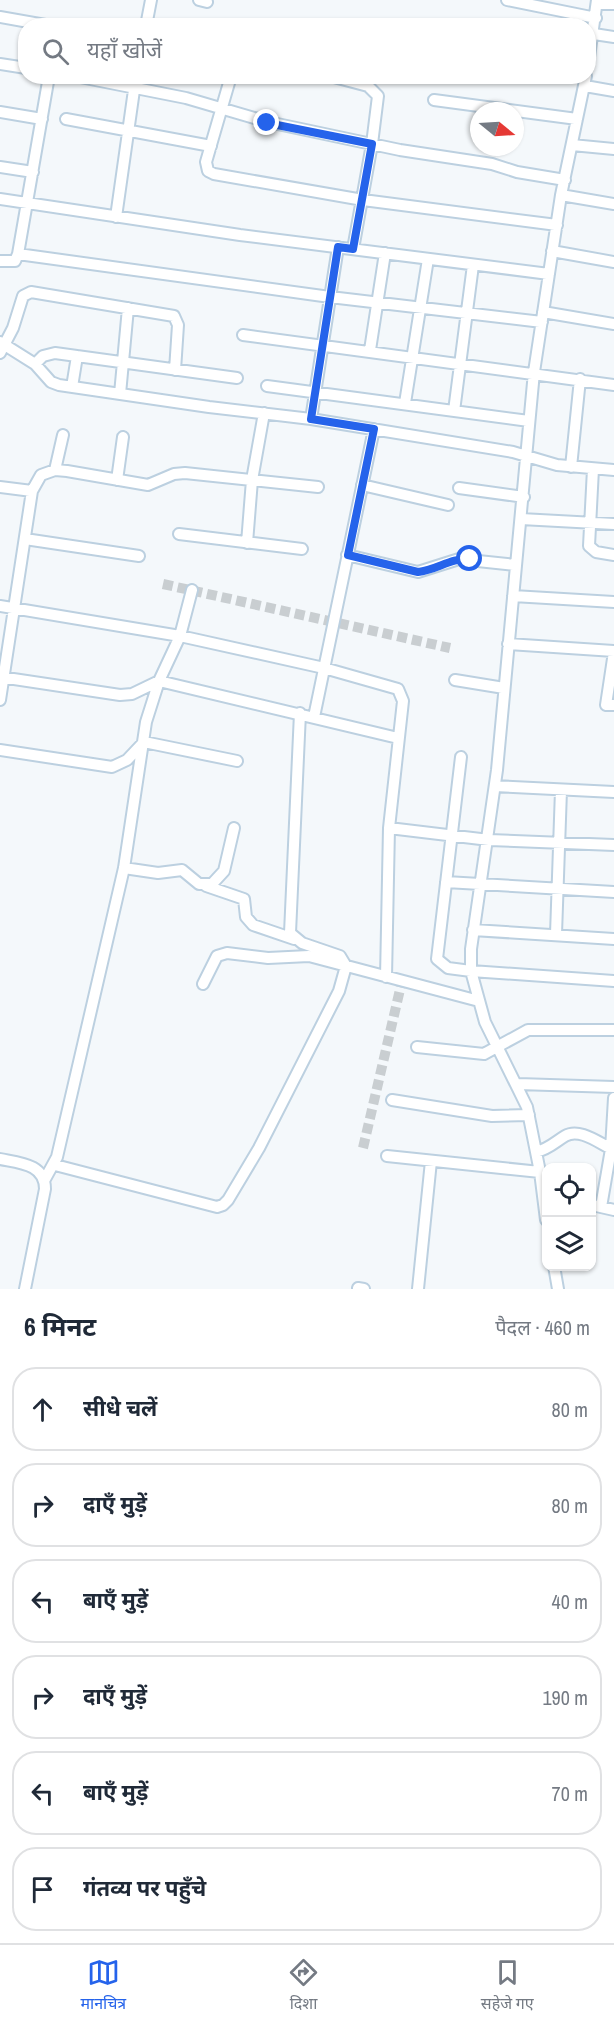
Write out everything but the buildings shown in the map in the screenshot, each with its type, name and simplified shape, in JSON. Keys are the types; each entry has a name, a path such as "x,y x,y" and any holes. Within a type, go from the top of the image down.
{"street":[{"path":"148,18 151,0"},
{"path":"507,0 596,18 597,2 614,4"},
{"path":"0,17 18,20"},
{"path":"596,34 614,37"},
{"path":"0,64 18,67"},
{"path":"0,261 15,261 18,254 48,84"},
{"path":"116,217 135,84"},
{"path":"144,84 222,111 372,144 492,164 518,172 565,180"},
{"path":"229,84 206,167 214,174 363,200 557,225"},
{"path":"353,249 378,105 375,90 360,84"},
{"path":"542,1180 529,1115 518,1084 485,1022 478,1001 471,971 472,930 478,884 489,840 495,786 534,372 561,195 584,84"},
{"path":"594,84 614,91"},
{"path":"434,100 577,119"},
{"path":"0,112 42,119"},
{"path":"66,119 211,146"},
{"path":"572,145 614,149"},
{"path":"0,166 33,172"},
{"path":"561,195 614,204"},
{"path":"0,199 116,217 549,274"},
{"path":"311,419 338,247"},
{"path":"552,250 614,262"},
{"path":"370,351 385,253"},
{"path":"18,254 377,303 467,313 614,324"},
{"path":"405,403 428,259"},
{"path":"454,411 473,265"},
{"path":"175,370 177,319 169,315 26,293 2,347 35,364 51,382 72,387 311,419 526,455 572,467 614,470"},
{"path":"120,394 125,363 128,308"},
{"path":"243,335 614,384"},
{"path":"35,364 48,354 77,356 237,378"},
{"path":"72,387 77,356"},
{"path":"572,467 580,379"},
{"path":"267,386 405,403 529,422"},
{"path":"247,543 252,480 264,413"},
{"path":"314,717 374,429"},
{"path":"55,470 63,435"},
{"path":"117,480 123,437"},
{"path":"593,469 591,550 614,555"},
{"path":"0,700 32,491 41,475 55,470 148,484 174,474 185,473 318,487"},
{"path":"362,485 448,505"},
{"path":"0,487 32,491"},
{"path":"459,488 524,497"},
{"path":"521,519 614,524"},
{"path":"179,534 302,549"},
{"path":"25,539 139,556"},
{"path":"348,555 418,572 459,559 516,565"},
{"path":"25,1289 45,1179 55,1165 124,868 146,722 159,681 180,636 192,590"},
{"path":"513,596 614,602"},
{"path":"0,606 180,636 324,668 398,689 403,701 389,828 386,977"},
{"path":"508,644 614,652 606,705 614,705"},
{"path":"2,678 120,695 132,694 159,681 398,738"},
{"path":"455,680 504,688"},
{"path":"294,939 290,933 300,714"},
{"path":"0,750 112,768 127,760 144,742"},
{"path":"144,742 237,760"},
{"path":"461,757 437,959 448,968 471,971 614,981"},
{"path":"495,786 614,792"},
{"path":"556,934 561,790"},
{"path":"206,886 216,881 224,871 234,828"},
{"path":"389,828 489,840 614,845"},
{"path":"55,1165 208,1206 223,1205 259,1148 286,1097 339,991 346,966 340,956 253,925 246,917 244,900 194,881 182,870 158,873 124,868"},
{"path":"446,882 614,892"},
{"path":"472,930 614,939"},
{"path":"204,984 217,956 228,952 268,958 309,956 478,1001"},
{"path":"417,1047 484,1054 528,1029 614,1030"},
{"path":"518,1084 614,1087"},
{"path":"614,1098 612,1149 596,1206 614,1210"},
{"path":"392,1100 492,1116 529,1115"},
{"path":"536,1152 549,1149 574,1133 612,1149"},
{"path":"387,1156 540,1172"},
{"path":"0,1159 28,1165 38,1170 45,1179"},
{"path":"418,1289 431,1161"},
{"path":"555,1271 558,1289"}],"tunnel":[{"path":"163,584 450,648"},
{"path":"363,1148 402,981"}],"route":[{"path":"267,123 372,144 353,249 338,247 311,419 374,429 348,555 406,571 418,572 428,571 452,560 470,559"}]}
